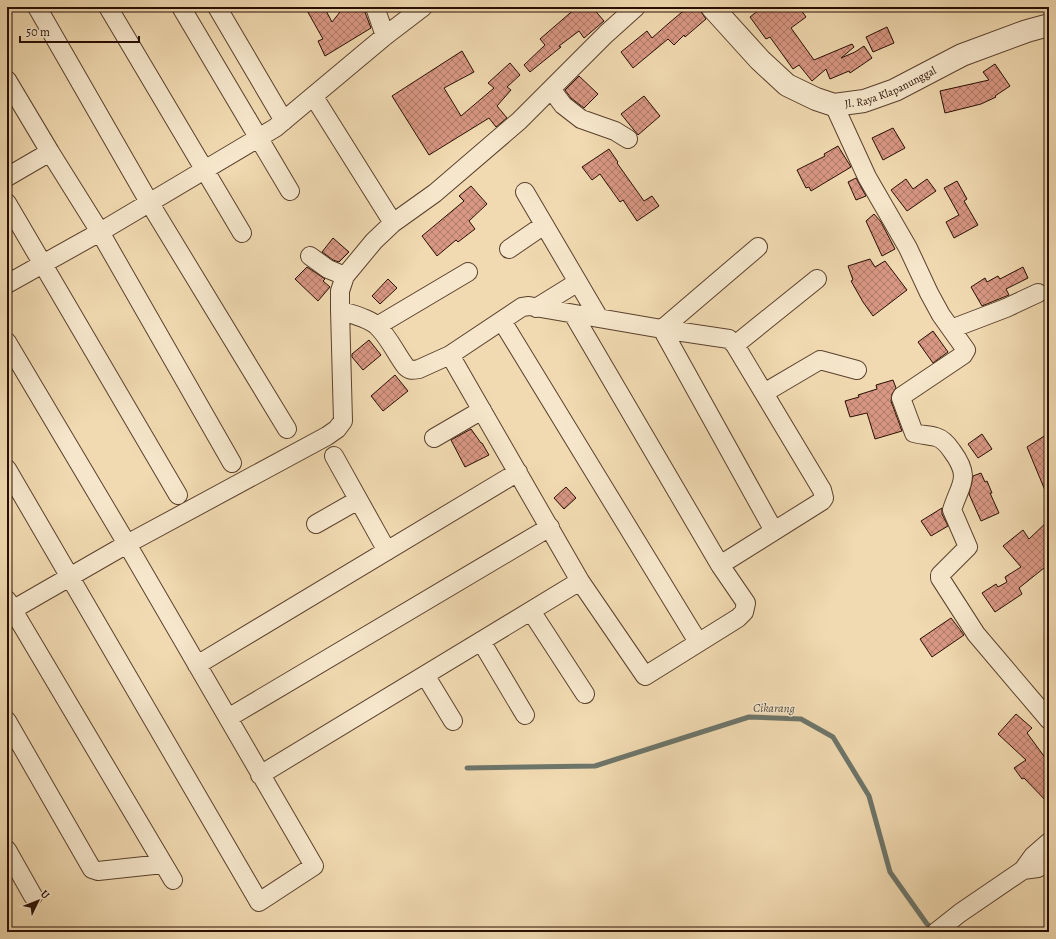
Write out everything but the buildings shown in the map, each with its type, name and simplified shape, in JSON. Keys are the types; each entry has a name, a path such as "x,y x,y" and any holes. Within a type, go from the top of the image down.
{"street":[{"path":"37,7 149,202 287,429"},
{"path":"108,7 242,233"},
{"path":"217,7 284,121"},
{"path":"375,7 385,36"},
{"path":"7,284 42,263 100,232 275,128 314,97 385,36 423,7"},
{"path":"173,880 9,607 70,578 127,544 327,436 337,429 343,421 340,291 345,276 366,250 393,223 435,194 519,121 606,34 636,7"},
{"name":"Jl. Raya Klapanunggal","path":"712,7 760,60 787,85 816,99 834,105 864,101 895,90 962,55 1027,31 1049,25"},
{"path":"185,8 258,138 290,191"},
{"path":"7,80 100,232 232,463"},
{"path":"551,89 563,105 581,119 615,131 628,139"},
{"path":"314,97 393,223"},
{"path":"834,105 867,177 908,248 929,293 941,315 966,349 965,353 901,398 914,433 936,437 947,444 958,459 964,474 962,484 952,510 968,548 940,576 976,634 1049,720"},
{"path":"7,177 50,152"},
{"path":"524,192 599,318"},
{"path":"7,203 178,495"},
{"path":"509,249 544,225"},
{"path":"662,329 758,247"},
{"path":"310,256 328,269 345,276"},
{"path":"377,326 468,272"},
{"path":"735,345 817,279"},
{"path":"536,308 578,282"},
{"path":"951,329 1006,308 1038,293"},
{"path":"340,310 371,322 377,326 389,340 403,364 409,370 419,369 450,355 522,307 529,306 729,339 735,345 824,494 822,501 720,565"},
{"path":"450,355 580,581 645,676 738,618 744,612 746,603 720,565 573,314"},
{"path":"502,321 698,642"},
{"path":"662,329 774,531"},
{"path":"7,342 127,544 314,866 259,902 7,469"},
{"path":"764,393 820,360 858,370"},
{"path":"434,438 482,410"},
{"path":"334,456 386,551"},
{"path":"197,665 518,472"},
{"path":"316,524 358,500"},
{"path":"228,718 550,527"},
{"path":"260,775 580,581"},
{"path":"531,610 585,694"},
{"path":"481,641 525,715"},
{"path":"425,675 453,721"},
{"path":"7,721 92,869 98,871 163,864"},
{"path":"936,932 960,913 1023,870 1034,856 1049,842"},
{"path":"7,850 33,896"},
{"path":"1023,870 1038,868 1049,860"}],"waterway":[{"name":"Cikarang","path":"467,768 595,766 749,717 801,719 833,737 869,796 890,872 927,924 934,929"}]}
